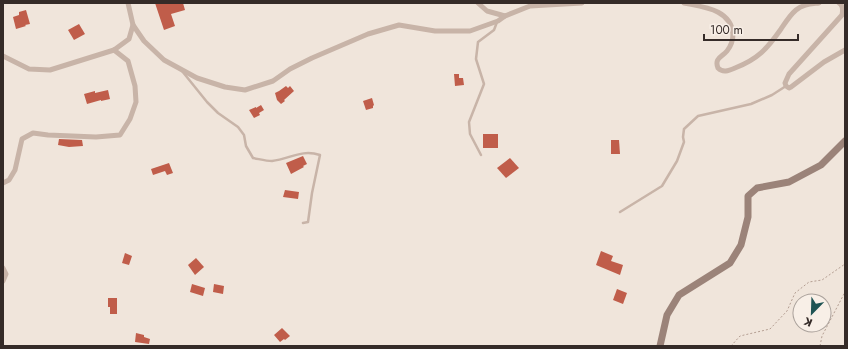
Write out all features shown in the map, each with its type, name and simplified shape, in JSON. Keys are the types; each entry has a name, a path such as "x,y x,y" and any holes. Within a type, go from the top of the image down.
{"street":[{"path":"128,3 133,25 144,41 164,60 196,78 225,87 245,90 273,81 290,69 312,58 368,34 399,25 435,32 470,31 498,21 528,5 582,3"},
{"path":"478,3 487,11 505,16"},
{"path":"684,3 718,12 729,22 732,28 732,41 727,51 718,58 717,62 718,68 723,72 746,64 764,51 795,10 806,4 819,3"},
{"path":"838,3 842,6 842,15 789,74 785,82 787,88 791,87 824,62 845,50"},
{"path":"3,56 29,69 50,70 114,50 129,39 133,25"},
{"path":"3,183 9,180 15,170 22,139 33,133 96,137 120,135 130,119 136,102 135,86 128,61 114,50"},
{"path":"660,346 667,315 679,295 730,263 741,245 748,217 748,196 757,188 789,182 821,165 845,142"},
{"path":"3,268 6,274 3,281"}],"lane":[{"path":"481,155 470,134 469,122 484,84 476,59 478,42 494,30 498,21"},
{"path":"180,69 207,102 218,113 238,127 244,135 246,146 253,158 270,161 295,154 312,153 320,155 308,222 303,223"},
{"path":"620,212 662,186 677,161 684,142 684,129 698,116 751,104 772,95 786,86"}],"path":[{"path":"731,346 740,336 770,329 787,311 795,293 809,282 822,280 845,264"},
{"path":"820,346 822,336 845,292"}],"building":[{"path":"155,3 183,3 185,10 171,14 175,26 164,30"},
{"path":"26,10 30,24 16,29 13,17 19,15 19,12"},
{"path":"79,24 85,34 74,40 68,30"},
{"path":"454,74 459,74 459,78 463,78 464,85 455,86"},
{"path":"286,86 288,88 290,86 294,91 281,104 277,100 275,93"},
{"path":"108,90 110,99 87,104 84,94"},
{"path":"372,98 374,105 373,108 366,110 363,101"},
{"path":"261,105 264,110 259,113 260,115 254,118 249,110"},
{"path":"483,134 498,134 498,148 483,148"},
{"path":"59,139 82,140 83,146 69,147 58,145"},
{"path":"611,140 619,140 620,154 611,154"},
{"path":"303,156 307,164 291,174 286,163"},
{"path":"510,158 519,168 506,178 497,168"},
{"path":"169,163 173,173 167,175 165,171 153,175 151,169"},
{"path":"285,190 299,192 298,199 283,197"},
{"path":"601,251 613,256 611,261 623,265 620,275 596,265"},
{"path":"125,253 132,256 129,265 122,263"},
{"path":"196,258 204,267 195,275 188,265"},
{"path":"192,284 205,288 203,296 190,292"},
{"path":"214,284 224,286 223,294 213,292"},
{"path":"617,289 627,293 623,304 613,300"},
{"path":"108,298 117,298 117,314 110,314"},
{"path":"282,328 290,336 280,342 274,335"},
{"path":"136,333 144,335 144,337 150,339 149,344 135,342"}]}
